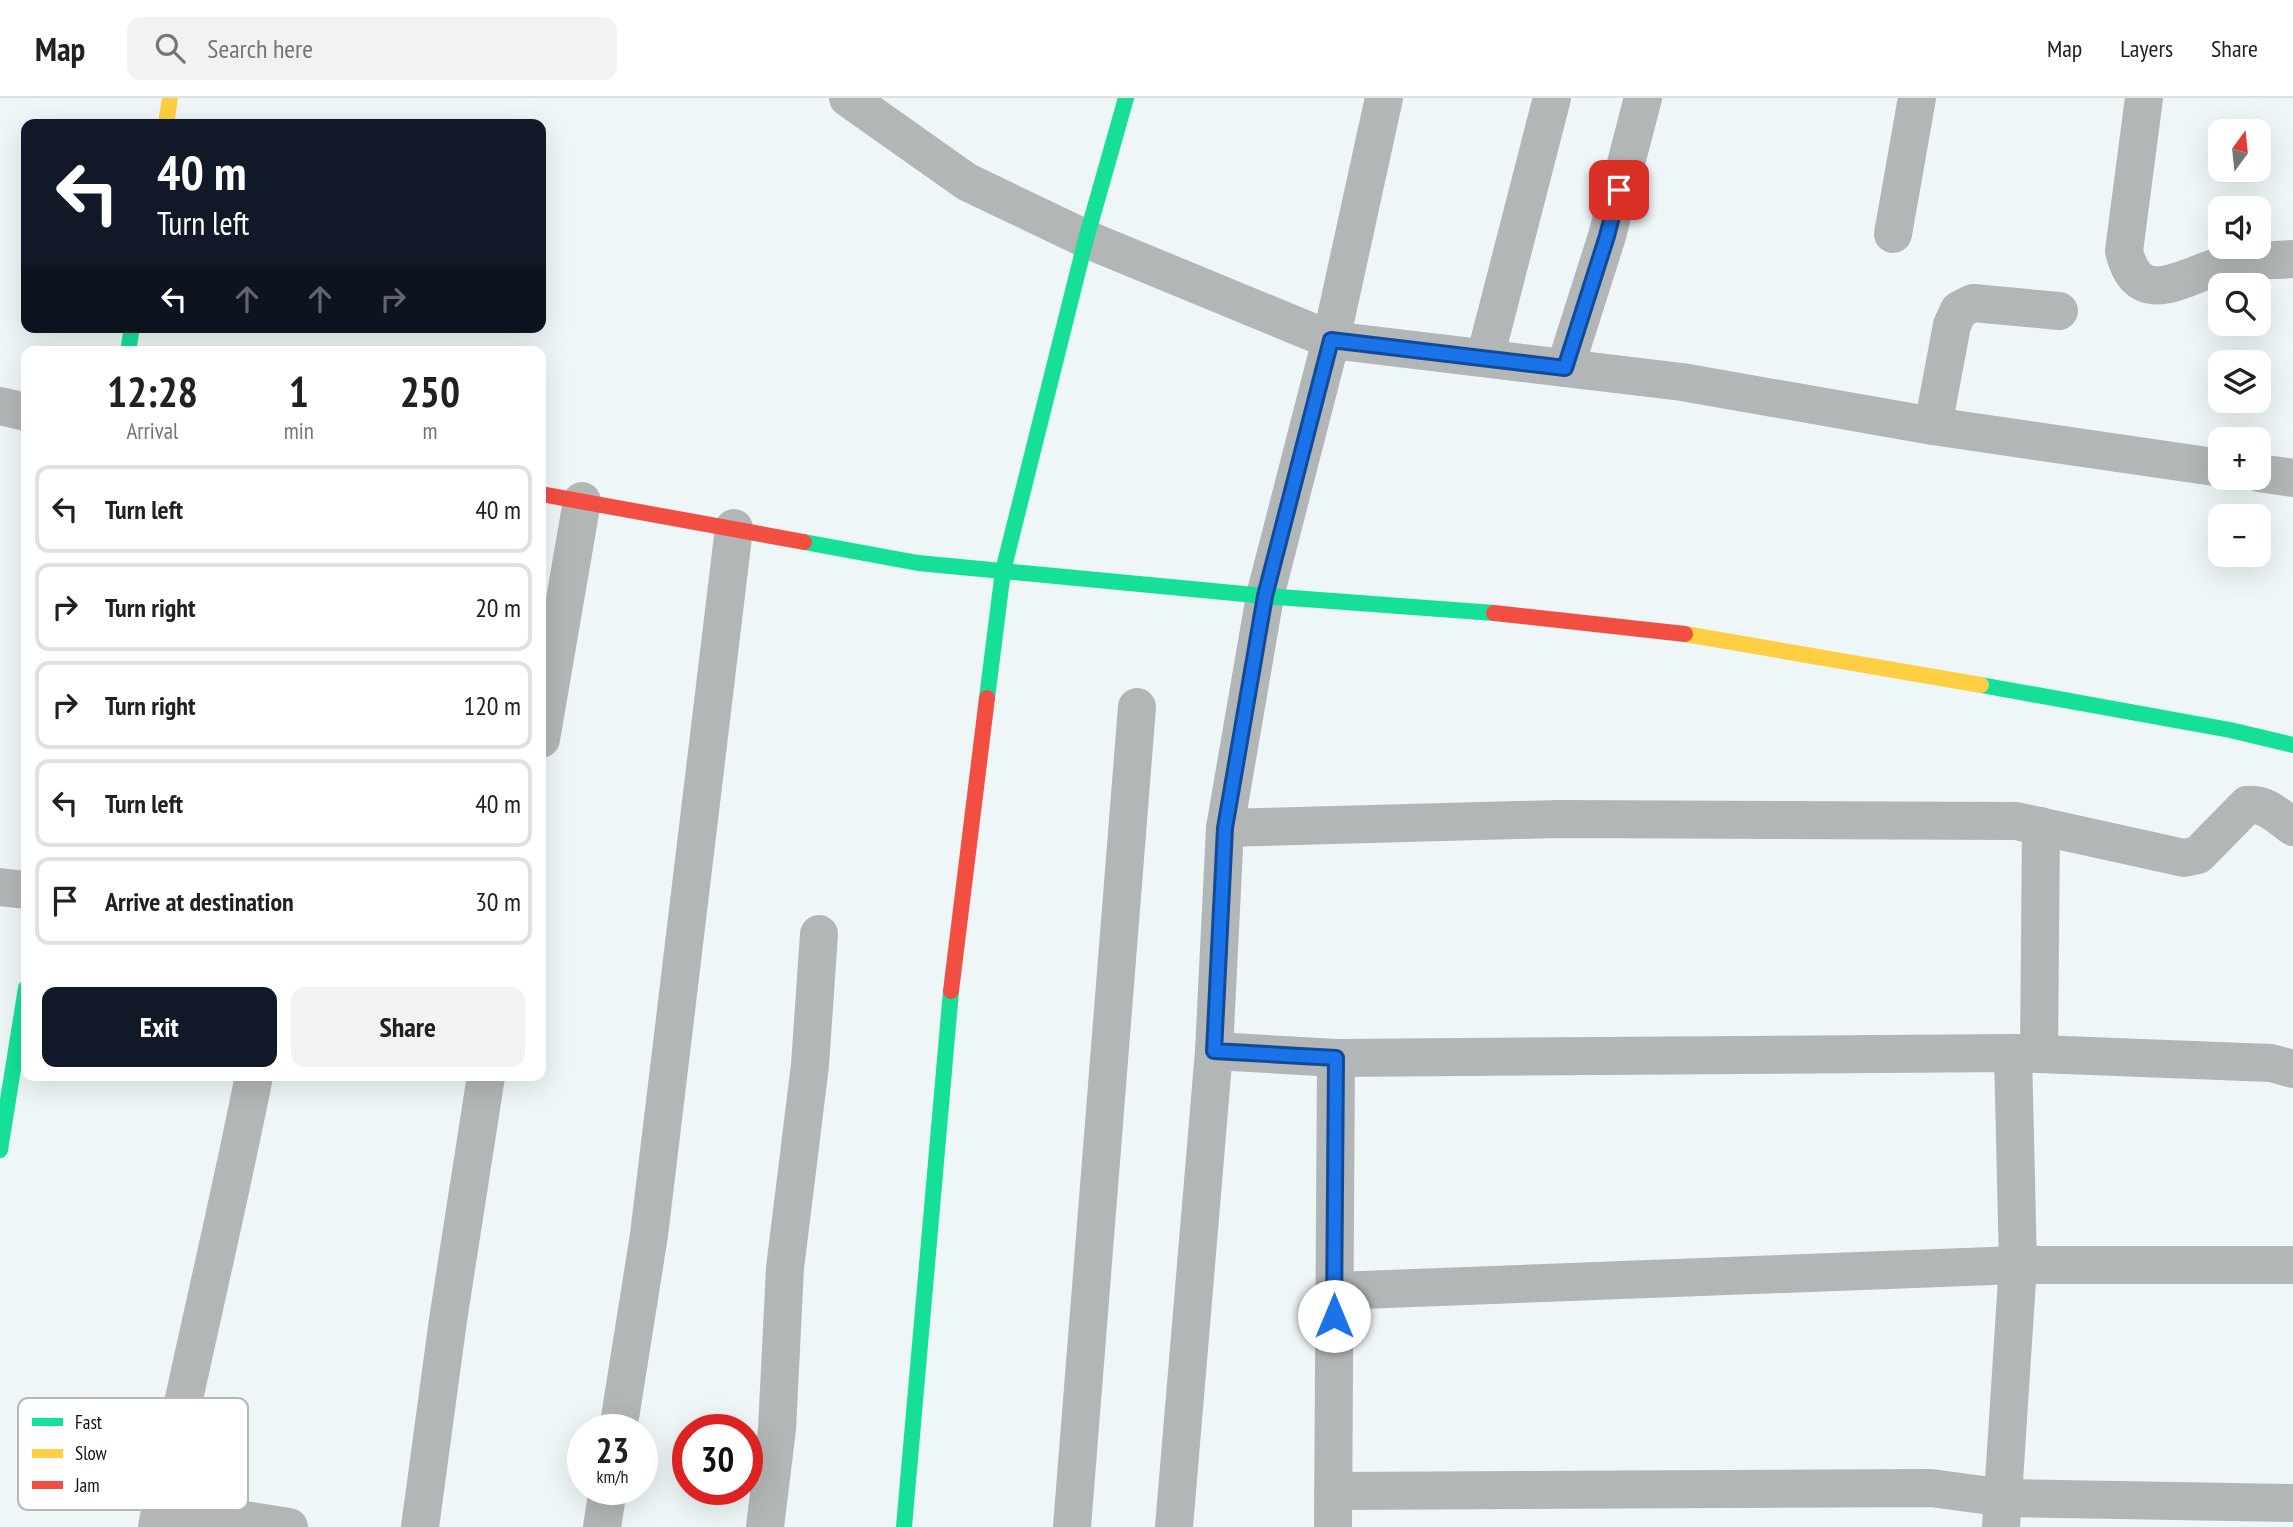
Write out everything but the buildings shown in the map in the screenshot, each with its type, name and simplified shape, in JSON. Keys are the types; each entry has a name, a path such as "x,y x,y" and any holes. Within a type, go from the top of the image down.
{"street":[{"path":"167,119 170,98"},
{"path":"848,98 967,182 1086,239 1331,340 1682,382 1933,426 2208,466"},
{"path":"904,1527 946,1027 1003,571 1086,239 1126,98"},
{"path":"1174,1527 1214,1051 1225,828 1265,596 1331,340 1384,98"},
{"path":"1485,358 1552,98"},
{"path":"1565,368 1607,236 1643,98"},
{"path":"1893,234 1917,98"},
{"path":"2144,98 2124,251 2131,272 2148,285 2160,287 2228,264 2293,260"},
{"path":"1933,426 1952,325 1959,310 1973,303 2059,311"},
{"path":"0,406 21,411"},
{"path":"2271,475 2293,478"},
{"path":"546,495 918,562 1265,596 1505,614 1698,635 2230,730 2293,745"},
{"path":"546,710 582,501"},
{"path":"621,1414 649,1235 734,528"},
{"path":"1072,1527 1137,707"},
{"path":"1225,828 1558,819 2016,821 2184,858 2197,855 2247,805 2256,804 2267,808 2293,827"},
{"path":"2003,1512 2018,1265 2026,1053 2041,826"},
{"path":"0,887 21,889"},
{"path":"765,1527 777,1429 785,1268 810,1065 819,934"},
{"path":"0,1150 21,1019"},
{"path":"1214,1051 1336,1058 2026,1053 2271,1063 2293,1069"},
{"path":"1336,1058 1333,1509 1931,1488 2003,1512 2172,1514 2293,1503"},
{"path":"184,1398 253,1081"},
{"path":"420,1527 448,1320 485,1081"},
{"path":"1335,1291 2018,1265 2293,1265"},
{"path":"602,1527 605,1505"},
{"path":"159,1517 273,1526"}],"traffic: fast":[{"path":"987,698 1003,571 1086,239 1126,98"},
{"path":"129,346 131,333"},
{"path":"804,542 918,563 1265,596 1494,613"},
{"path":"1981,685 2230,730 2293,745"},
{"path":"904,1527 951,991"},
{"path":"0,1150 21,1019"}],"traffic: slow":[{"path":"167,119 170,98"},
{"path":"1685,634 1981,685"}],"traffic: jam":[{"path":"546,495 804,542"},
{"path":"1494,613 1685,634"},
{"path":"951,991 987,698"}],"route":[{"path":"1334,1316 1336,1058 1214,1051 1225,828 1265,596 1331,340 1565,368 1619,190"}]}
